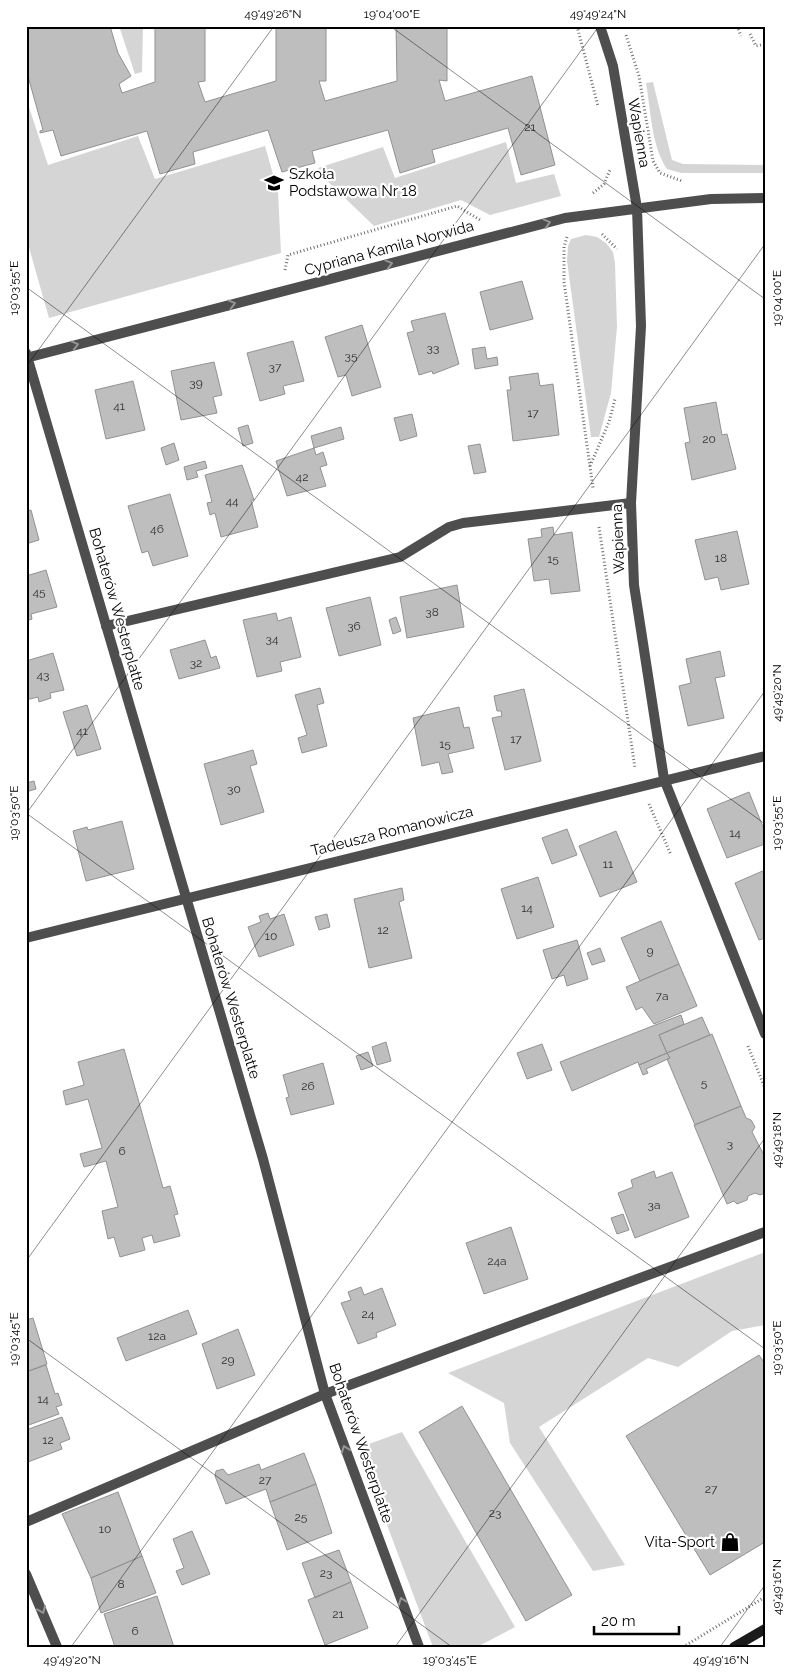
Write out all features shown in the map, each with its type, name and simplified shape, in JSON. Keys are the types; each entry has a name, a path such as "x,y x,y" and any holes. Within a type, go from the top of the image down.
{"main road":[{"path":"734,1647 765,1629"}],"street":[{"name":"Wapienna","path":"600,26 613,66 637,208 641,326 631,503 634,585 664,779 765,1034"},
{"name":"Cypriana Kamila Norwida","path":"27,356 565,218 711,199 765,198"},
{"name":"Bohaterów Westerplatte","path":"27,356 263,1159 325,1394 419,1647"},
{"path":"106,626 400,557 449,527 463,523 631,503"},
{"name":"Tadeusza Romanowicza","path":"26,938 664,779 765,756"},
{"path":"26,1522 325,1394 765,1232"},
{"path":"26,1574 57,1647"}],"path":[{"path":"577,26 599,111"},
{"path":"738,26 740,36"},
{"path":"625,32 639,76 653,161 660,172 678,181 686,181"},
{"path":"750,34 756,46 765,44"},
{"path":"591,195 604,184 610,170 609,162"},
{"path":"284,274 288,255 457,206 487,224"},
{"path":"597,232 611,240 620,256"},
{"path":"569,234 564,247 564,282 639,786 649,804"},
{"path":"590,466 609,422 616,397"},
{"path":"683,1647 765,1597"}],"shaded area":[{"path":"119,26 143,26 142,72 135,74"},
{"path":"653,82 672,160 683,164 765,165 765,173 681,173 667,169 658,149 652,127 646,83"},
{"path":"26,98 48,165 138,136 155,179 265,146 278,192 281,253 49,318 26,237"},
{"path":"506,142 516,183 554,174 561,196 490,215 461,200 374,226 323,177 318,168 383,147 395,178"},
{"path":"586,235 597,237 606,243 613,252 615,263 617,327 611,393 599,437 591,437 567,261 568,246 571,239"},
{"path":"765,1252 765,1325 732,1331 678,1367 648,1358 539,1427 625,1565 593,1571 510,1443 504,1403 448,1373"},
{"path":"402,1432 515,1627 477,1647 433,1647 358,1448"}],"building":[{"path":"33,26 110,26 118,53 131,76 119,84 122,93 155,82 155,26 205,26 205,81 198,82 205,102 276,81 276,26 326,26 326,81 319,81 325,101 397,81 396,26 447,26 447,81 439,80 445,101 532,76 555,165 521,175 508,128 432,150 435,162 400,173 388,130 312,151 315,163 282,172 268,130 193,152 195,164 160,174 147,131 61,156 53,130 40,133 43,130 26,69 26,28"},
{"path":"522,281 533,319 490,330 480,292"},
{"path":"445,313 459,364 433,374 432,371 419,375 407,333 414,331 411,321"},
{"path":"362,325 381,387 352,396 346,375 338,377 325,337"},
{"path":"293,341 304,381 283,386 285,394 260,401 247,353"},
{"path":"485,347 487,359 497,357 498,365 475,369 472,349"},
{"path":"214,362 222,395 213,397 217,413 181,420 171,371"},
{"path":"538,373 540,386 553,384 559,435 513,441 507,390 511,390 509,377"},
{"path":"133,381 145,430 106,439 95,390"},
{"path":"716,402 722,435 727,434 736,469 692,480 685,443 690,442 684,408"},
{"path":"412,414 417,436 400,441 394,418"},
{"path":"248,425 253,443 243,446 238,428"},
{"path":"341,427 344,439 314,448 311,436"},
{"path":"174,443 179,460 166,465 161,448"},
{"path":"480,444 486,472 474,474 468,446"},
{"path":"314,448 316,455 323,452 327,465 320,467 326,486 287,496 276,461"},
{"path":"205,461 207,468 196,471 198,477 187,480 184,467"},
{"path":"242,465 254,500 251,500 258,527 221,537 215,513 210,515 207,503 212,502 205,475"},
{"path":"170,494 188,556 153,566 148,551 142,553 128,506"},
{"path":"31,510 39,540 26,544 26,512"},
{"path":"553,527 554,535 572,532 580,591 551,594 549,579 534,581 528,539 542,537 541,529"},
{"path":"737,531 749,584 721,590 718,577 705,580 695,540"},
{"path":"46,570 57,607 31,614 32,619 26,621 26,576"},
{"path":"457,585 464,627 407,638 400,597"},
{"path":"370,597 381,645 339,656 326,608"},
{"path":"276,613 278,621 291,617 301,657 280,662 282,671 257,677 243,620"},
{"path":"396,617 401,631 393,634 389,620"},
{"path":"205,640 211,658 216,656 220,668 179,679 170,650"},
{"path":"720,651 725,676 715,678 724,718 688,726 679,686 691,683 686,659"},
{"path":"53,653 64,690 50,693 51,698 39,702 38,697 26,700 26,661"},
{"path":"320,688 324,703 317,705 327,746 302,753 298,738 307,735 295,695"},
{"path":"524,689 541,761 505,770 492,718 502,716 501,711 497,711 494,696"},
{"path":"87,705 101,749 77,756 63,712"},
{"path":"459,707 464,728 469,727 474,748 448,754 453,772 442,774 439,762 422,766 413,718"},
{"path":"253,750 257,764 250,766 264,812 221,825 204,764"},
{"path":"34,781 36,789 26,792 26,783"},
{"path":"749,792 765,832 765,844 727,858 707,809"},
{"path":"122,821 134,869 86,881 73,831 87,827 88,830"},
{"path":"567,829 577,855 552,864 542,838"},
{"path":"616,831 637,882 600,897 579,846"},
{"path":"765,870 765,938 759,940 735,883"},
{"path":"538,877 554,927 517,939 501,889"},
{"path":"402,888 404,900 399,902 412,958 369,968 354,899"},
{"path":"268,913 270,919 284,914 294,945 259,957 248,927 261,922 259,916"},
{"path":"327,914 330,927 319,930 315,917"},
{"path":"661,921 679,964 640,981 621,938"},
{"path":"577,940 588,979 567,986 564,975 552,979 543,950"},
{"path":"600,948 605,961 592,965 587,953"},
{"path":"679,964 697,1006 654,1024 642,1007 636,1010 626,987"},
{"path":"681,1015 684,1024 659,1035 667,1053 639,1065 638,1062 572,1091 560,1062"},
{"path":"702,1017 710,1035 667,1053 659,1035"},
{"path":"712,1034 741,1106 695,1125 667,1059 670,1058 667,1053"},
{"path":"386,1042 391,1061 377,1065 372,1047"},
{"path":"542,1044 552,1070 527,1079 517,1053"},
{"path":"124,1049 163,1188 170,1186 178,1214 174,1215 180,1236 154,1243 152,1235 142,1238 145,1250 120,1257 114,1237 108,1239 102,1211 118,1207 106,1161 84,1167 80,1154 102,1148 88,1099 66,1105 63,1091 84,1085 78,1062"},
{"path":"368,1052 373,1066 361,1070 356,1056"},
{"path":"667,1053 670,1058 646,1069 648,1073 643,1075 639,1065"},
{"path":"323,1063 334,1104 291,1115 286,1098 289,1097 283,1075"},
{"path":"741,1106 746,1118 751,1120 755,1127 752,1132 765,1157 765,1193 760,1195 755,1193 748,1196 747,1200 737,1204 734,1201 727,1204 694,1125"},
{"path":"654,1171 656,1178 672,1172 689,1217 635,1238 618,1193 633,1187 631,1180"},
{"path":"623,1214 629,1230 617,1234 611,1218"},
{"path":"511,1227 528,1279 484,1294 466,1243"},
{"path":"361,1287 364,1295 382,1288 396,1325 376,1333 377,1337 358,1344 341,1303 351,1300 348,1292"},
{"path":"188,1310 197,1334 126,1361 117,1338"},
{"path":"33,1318 47,1364 26,1372 26,1320"},
{"path":"238,1329 255,1375 217,1389 202,1344"},
{"path":"759,1355 765,1364 765,1542 710,1575 626,1436"},
{"path":"46,1365 55,1394 58,1393 62,1405 56,1407 59,1414 26,1426 26,1372"},
{"path":"462,1406 572,1595 526,1621 419,1432"},
{"path":"62,1417 70,1439 60,1443 62,1449 28,1462 26,1430"},
{"path":"304,1453 316,1484 270,1502 266,1489 226,1504 215,1476 216,1471 223,1469 228,1475 259,1464 261,1470"},
{"path":"316,1484 332,1533 287,1550 270,1502"},
{"path":"118,1492 142,1556 91,1578 62,1514"},
{"path":"192,1531 210,1574 182,1585 176,1571 184,1568 173,1539"},
{"path":"339,1550 351,1582 315,1598 302,1563"},
{"path":"142,1556 156,1593 101,1613 91,1578"},
{"path":"351,1582 368,1628 325,1645 308,1600"},
{"path":"157,1596 174,1647 115,1647 104,1614"}],"place":[{"name":"Szkoła Podstawowa Nr 18","path":"274,183"},
{"name":"Vita-Sport","path":"730,1542"}]}
